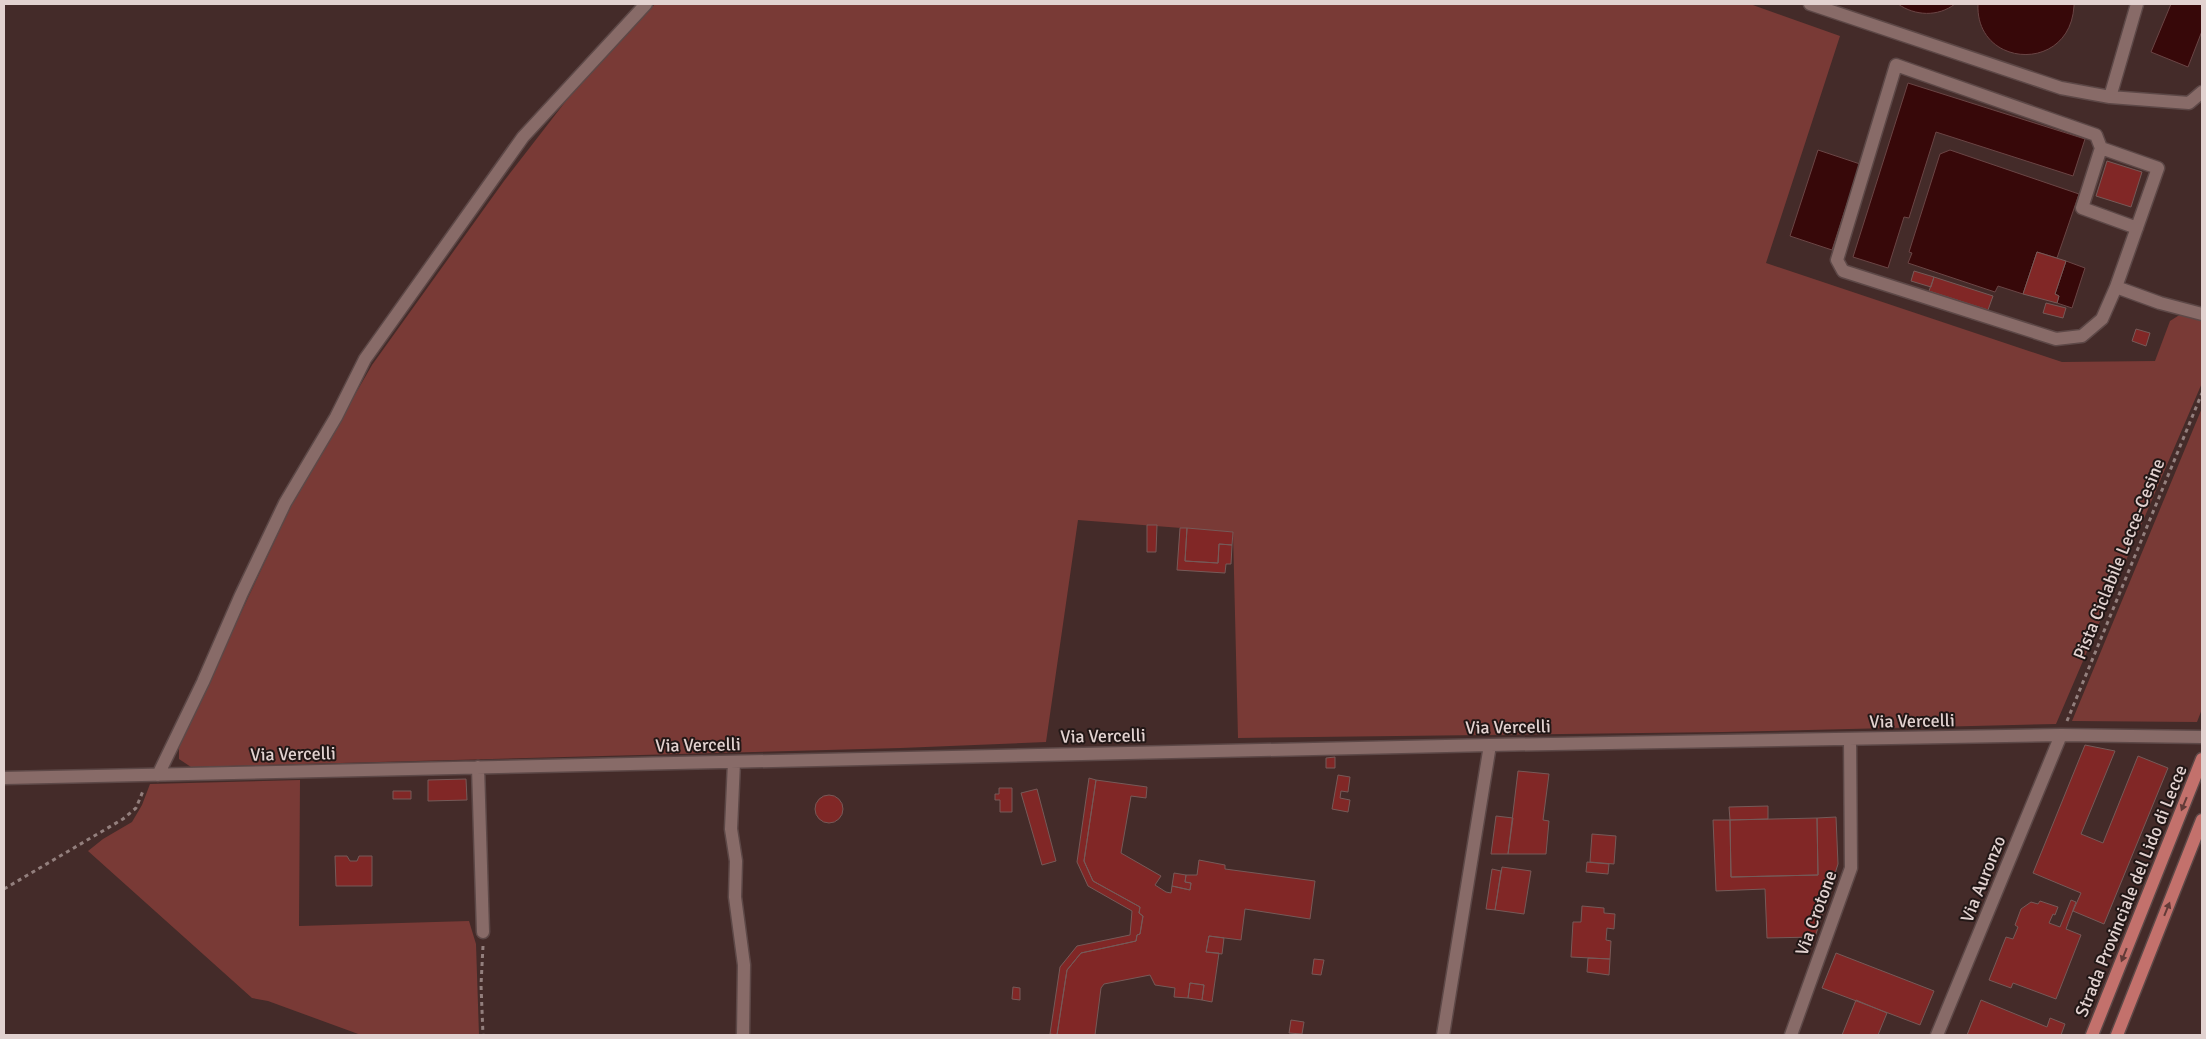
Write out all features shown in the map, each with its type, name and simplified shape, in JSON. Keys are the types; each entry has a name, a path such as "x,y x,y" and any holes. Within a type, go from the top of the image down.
{"main road":[{"name":"Strada Provinciale del Lido di Lecce","path":"2092,1035 2202,759"},
{"path":"2117,1035 2202,820"}],"street":[{"path":"151,775 203,682 241,595 285,503 336,417 365,360 523,137 646,4"},
{"path":"1812,4 2061,88 2110,97 2188,103 2202,92"},
{"path":"2110,97 2137,4"},
{"path":"2101,148 2158,168 2137,228 2116,287 2102,319 2082,336 2056,339 1843,271 1837,260 1896,65 2096,135 2101,148 2082,208 2137,228"},
{"path":"2116,287 2160,303 2202,314"},
{"name":"Via Vercelli","path":"4,778 1490,744 2061,735 2202,737"},
{"name":"Via Auronzo","path":"1937,1035 2061,735"},
{"name":"Via Crotone","path":"1792,1035 1851,868 1850,739"},
{"path":"1443,1035 1490,744"},
{"path":"734,762 731,829 736,861 735,897 744,965 743,1035"},
{"path":"478,767 483,932"}],"path":[{"name":"Pista Ciclabile Lecce-Cesine","path":"2061,735 2202,393"},
{"path":"4,889 123,819 136,808 151,775"},
{"path":"483,932 481,984 483,1035"}],"shaded area":[{"path":"655,4 1750,4 1840,36 1766,263 2062,362 2155,361 2170,321 2181,314 2202,321 2202,383 2056,724 1723,732 1238,738 1233,532 1078,520 1046,742 901,748 191,767 179,759 179,745 291,506 372,365 504,181 569,97"},
{"path":"1898,4 1955,4 1934,13 1919,13"},
{"path":"1978,4 2074,4 2074,6 2069,28 2057,43 2041,52 2023,54 2006,51 1991,41 1981,25"},
{"path":"2171,4 2202,4 2202,31 2188,67 2151,52"},
{"path":"1908,83 2085,139 2073,176 1936,132 1909,218 1904,217 1888,268 1853,257"},
{"path":"1818,150 1860,164 1832,250 1790,236"},
{"path":"1950,150 2079,194 2057,258 2037,252 2023,294 1998,286 1995,292 1908,263 1912,253 1909,252 1940,154"},
{"path":"2066,261 2085,268 2072,308 2057,303 2059,296 2055,294"},
{"path":"2202,408 2202,709 2197,722 2072,721"},
{"path":"300,780 299,926 469,921 476,944 479,1035 361,1035 268,1001 252,998 88,851 103,839 132,822 142,805 150,784"}],"building":[{"path":"2107,161 2142,172 2131,207 2096,196"},
{"path":"2037,252 2066,261 2055,294 2059,296 2057,303 2023,294"},
{"path":"1914,271 1934,277 1931,287 1911,281"},
{"path":"1934,277 1993,296 1988,310 1929,291"},
{"path":"2046,303 2066,308 2063,318 2043,313"},
{"path":"2136,329 2150,333 2146,346 2132,341"},
{"path":"1147,525 1157,525 1156,552 1147,552"},
{"path":"1180,528 1187,528 1185,561 1218,563 1219,544 1232,545 1231,564 1226,564 1225,573 1177,570"},
{"path":"1187,528 1233,532 1232,545 1219,544 1218,563 1185,561"},
{"path":"2085,745 2115,751 2081,834 2103,843 2138,756 2168,768 2104,924 2073,911 2081,893 2033,873"},
{"path":"1335,757 1335,768 1326,768 1326,758"},
{"path":"1518,771 1549,774 1543,820 1549,821 1546,854 1508,854"},
{"path":"1338,775 1350,777 1348,792 1341,791 1340,798 1350,800 1348,812 1332,809"},
{"path":"1089,778 1096,780 1084,861 1093,881 1140,907 1139,913 1143,916 1140,934 1137,935 1136,941 1081,953 1067,970 1057,1035 1050,1034 1060,967 1077,946 1130,935 1132,911 1088,886 1077,862"},
{"path":"466,779 467,800 428,801 428,780"},
{"path":"1096,780 1147,787 1146,798 1131,796 1121,853 1161,876 1155,885 1171,893 1172,886 1190,890 1191,883 1185,882 1186,875 1197,875 1199,860 1225,865 1225,869 1315,881 1310,919 1245,909 1241,940 1209,936 1206,952 1219,953 1212,1002 1202,1000 1204,985 1190,983 1188,998 1174,997 1175,988 1155,985 1150,975 1104,984 1101,988 1095,1035 1057,1035 1067,970 1081,953 1136,941 1137,935 1140,934 1143,916 1139,913 1140,907 1093,881 1084,861"},
{"path":"999,788 1012,788 1012,812 1000,812 1000,800 995,800 995,794 999,794"},
{"path":"1037,789 1056,861 1042,865 1021,793"},
{"path":"393,791 411,791 411,799 393,799"},
{"path":"829,795 839,799 843,809 839,819 829,823 819,819 815,809 819,799"},
{"path":"1768,806 1768,819 1730,820 1729,807"},
{"path":"1496,816 1513,818 1508,854 1491,854"},
{"path":"1836,817 1838,864 1815,937 1767,938 1765,889 1716,891 1713,820 1730,820 1731,877 1818,875 1817,818"},
{"path":"1817,818 1818,875 1731,877 1730,820"},
{"path":"1592,834 1616,836 1614,864 1590,862"},
{"path":"335,856 347,856 350,861 357,861 359,856 372,856 372,886 336,886"},
{"path":"1587,862 1609,864 1608,874 1586,872"},
{"path":"1502,867 1531,871 1524,914 1495,910"},
{"path":"1492,869 1501,871 1495,910 1486,909"},
{"path":"1174,873 1186,875 1185,882 1191,883 1190,890 1172,886"},
{"path":"2071,900 2076,902 2066,929 2081,935 2056,999 2013,983 2011,988 1989,980 2006,937 2013,939 2018,927 2015,925 2021,909 2031,902 2038,904 2040,901 2058,907 2049,923 2060,927"},
{"path":"1582,906 1604,908 1604,913 1615,914 1614,929 1607,928 1606,940 1611,941 1610,959 1571,957 1573,922 1581,922"},
{"path":"1209,936 1224,938 1222,954 1206,952"},
{"path":"1836,953 1934,991 1920,1025 1822,988"},
{"path":"1588,958 1610,959 1609,975 1587,972"},
{"path":"1314,959 1324,960 1321,975 1312,974"},
{"path":"1190,983 1204,985 1202,1000 1188,998"},
{"path":"1013,987 1020,988 1020,1000 1012,999"},
{"path":"1856,1000 1887,1013 1878,1035 1842,1035"},
{"path":"1981,1000 2047,1027 2050,1018 2065,1024 2061,1035 1967,1035"},
{"path":"1291,1020 1304,1022 1302,1034 1289,1033"}]}
